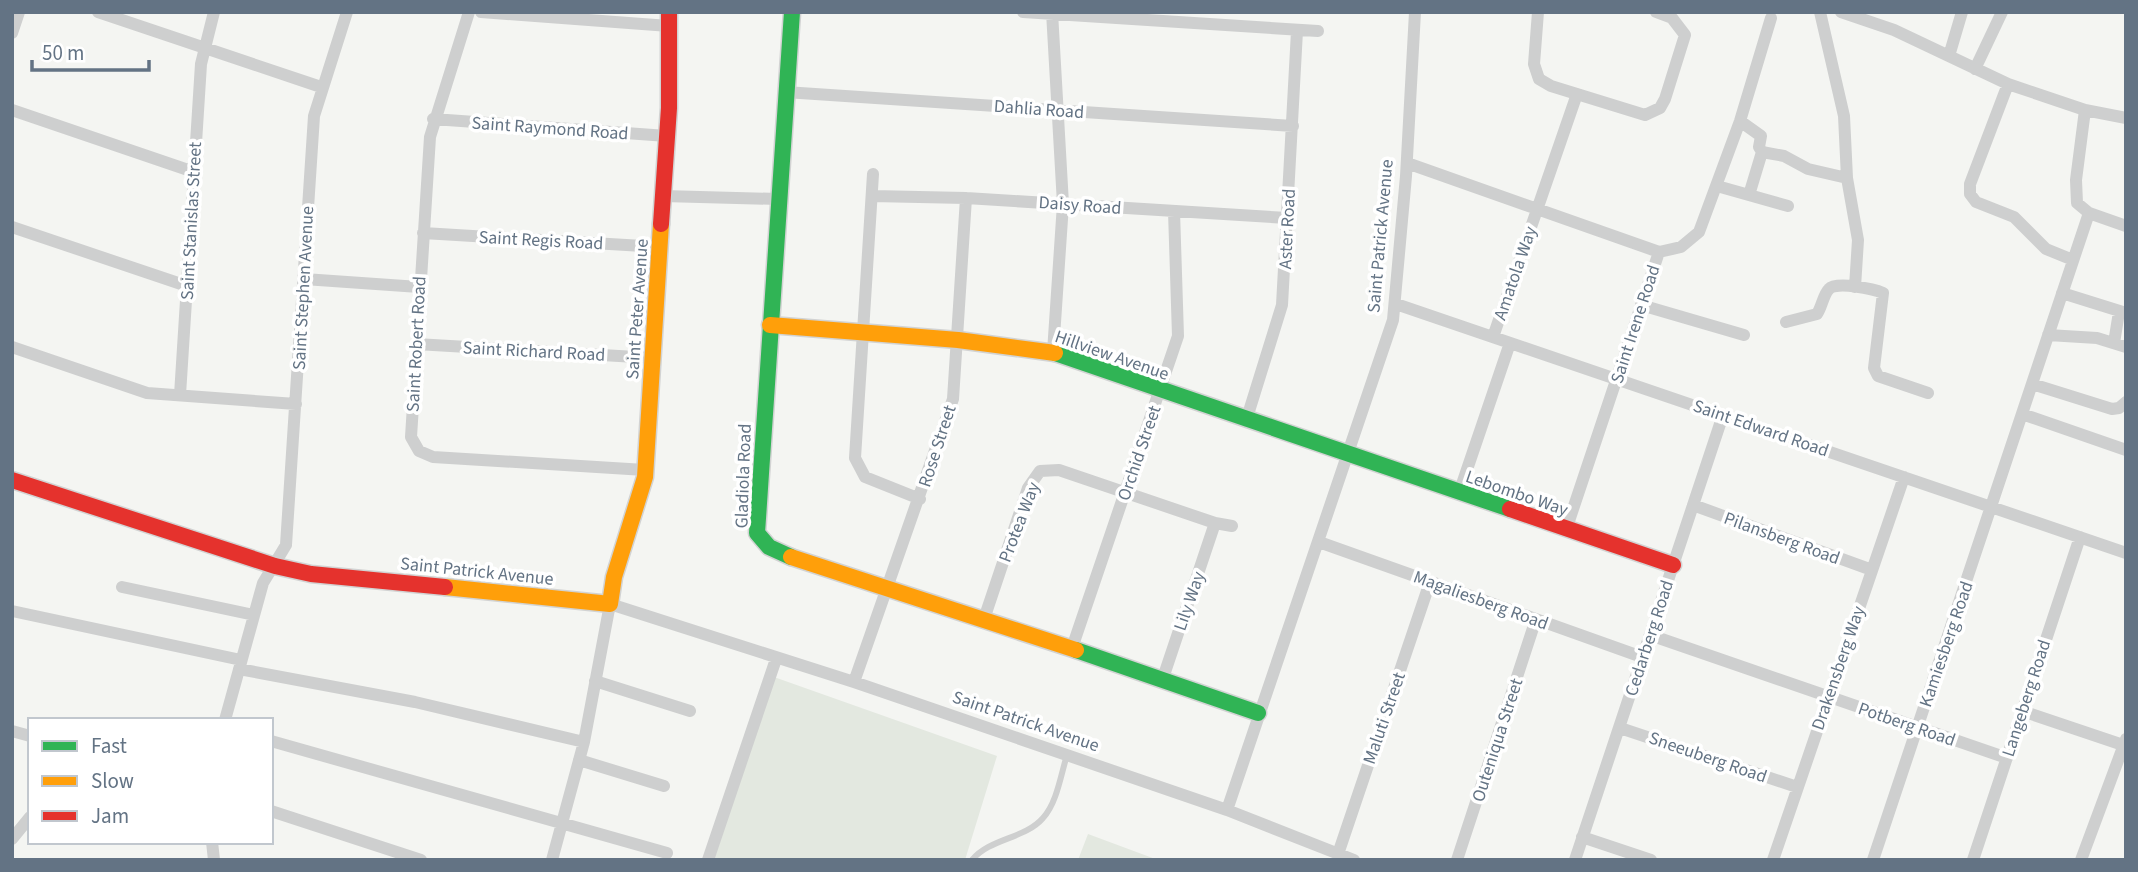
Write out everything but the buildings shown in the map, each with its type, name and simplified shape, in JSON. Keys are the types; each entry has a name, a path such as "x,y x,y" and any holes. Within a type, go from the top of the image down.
{"street":[{"path":"12,33 19,12"},
{"path":"98,12 321,87"},
{"name":"Saint Stanislas Street","path":"180,396 203,47 214,12"},
{"name":"Saint Stephen Avenue","path":"226,718 263,583 275,566 287,538 313,129 321,87 346,12"},
{"name":"Saint Robert Road","path":"469,12 433,119 419,287 411,437 414,445 425,454 645,470"},
{"path":"481,12 669,19"},
{"name":"Gladiola Road","path":"792,12 757,534 760,540 765,546 786,555 1163,678 1258,713"},
{"path":"1023,12 1318,32"},
{"name":"Saint Patrick Avenue","path":"12,480 275,566 311,574 610,604 854,682 1227,810 1258,713 1349,456 1396,304 1415,12"},
{"path":"1538,12 1536,73 1545,82 1638,114 1652,114 1660,108 1685,35 1672,18 1656,12"},
{"path":"1820,12 1842,106 1847,178 1858,240 1854,287"},
{"path":"1841,12 1894,30 2008,84 2085,110 2126,118"},
{"path":"1949,56 1962,12"},
{"path":"1975,69 2003,12"},
{"path":"1052,13 1063,204 1052,352"},
{"path":"1659,252 1681,247 1693,240 1717,186 1740,121 1771,18"},
{"name":"Saint Peter Avenue","path":"610,604 614,577 642,491 645,470 667,136 669,19"},
{"name":"Aster Road","path":"1246,421 1282,305 1297,31"},
{"path":"2008,84 1970,184 1970,194 1976,202 2014,217 2049,251 2073,260"},
{"name":"Dahlia Road","path":"785,92 1293,126"},
{"name":"Amatola Way","path":"1493,337 1577,94"},
{"path":"12,110 194,172"},
{"path":"2085,110 2075,197 2079,206 2089,213 2126,226"},
{"name":"Saint Raymond Road","path":"433,119 667,136"},
{"path":"1740,121 1760,134 1762,152 1749,195"},
{"path":"1762,152 1784,156 1808,169 1847,178"},
{"name":"Saint Irene Road","path":"1407,163 1659,252 1566,530"},
{"path":"873,174 862,332 857,466 872,481 919,499"},
{"path":"1717,186 1788,206"},
{"path":"663,196 778,199"},
{"name":"Daisy Road","path":"872,196 967,198 1287,218"},
{"name":"Rose Street","path":"854,682 890,588 953,399 967,198"},
{"name":"Orchid Street","path":"1072,648 1180,325 1174,211"},
{"name":"Kamiesberg Road","path":"1873,860 2089,213"},
{"path":"12,227 187,286"},
{"name":"Saint Regis Road","path":"423,233 660,247"},
{"path":"304,279 419,287"},
{"path":"1786,322 1817,314 1831,287 1854,287 1883,293 1874,368 1878,376 1928,393"},
{"path":"2048,335 2120,345 2123,313 2062,293"},
{"name":"Saint Edward Road","path":"1396,304 2126,553"},
{"path":"1641,305 1744,335"},
{"name":"Hillview Avenue","path":"770,325 958,340 1052,352 1349,456"},
{"path":"1459,493 1510,343"},
{"name":"Saint Richard Road","path":"416,344 653,358"},
{"path":"12,347 147,393 296,404"},
{"path":"2032,384 2112,409 2119,408 2126,402"},
{"path":"2022,414 2126,450"},
{"name":"Cedarberg Road","path":"1575,860 1723,415"},
{"name":"Lebombo Way","path":"1349,456 1673,565"},
{"name":"Protea Way","path":"984,619 1028,488 1040,471 1059,470 1126,492"},
{"name":"Drakensberg Way","path":"1773,860 1904,477"},
{"path":"1126,492 1215,523 1232,526"},
{"name":"Pilansberg Road","path":"1693,505 1872,570"},
{"name":"Lily Way","path":"1163,678 1215,523"},
{"name":"Langeberg Road","path":"1973,860 2080,537"},
{"name":"Magaliesberg Road","path":"1319,542 1642,657"},
{"name":"Maluti Street","path":"1338,854 1430,582"},
{"path":"122,587 254,615"},
{"path":"552,860 584,742 610,604"},
{"path":"12,611 584,742"},
{"name":"Outeniqua Street","path":"1457,860 1536,619"},
{"name":"Potberg Road","path":"1650,635 2007,758"},
{"path":"708,860 776,659"},
{"path":"595,681 690,711"},
{"path":"2022,710 2125,743 2081,860"},
{"name":"Sneeuberg Road","path":"1620,728 1797,787"},
{"path":"273,742 667,853"},
{"path":"579,760 664,786"},
{"path":"1227,810 1354,860"},
{"path":"273,812 421,860"},
{"path":"12,839 28,819"},
{"path":"1583,837 1651,860"}],"lane":[{"path":"972,860 984,848 1042,820 1067,755"}],"shaded area":[{"path":"774,677 997,756 965,860 714,860"},
{"path":"1088,834 1158,860 1078,860"}],"traffic: fast":[{"path":"791,557 769,547 757,533 792,12"},
{"path":"1055,353 1510,509"},
{"path":"1076,650 1258,713"}],"traffic: slow":[{"path":"445,587 610,604 614,577 645,477 661,224"},
{"path":"770,325 958,340 1055,353"},
{"path":"791,557 1076,650"}],"traffic: jam":[{"path":"661,224 669,108 669,12"},
{"path":"12,480 275,566 311,574 445,587"},
{"path":"1510,509 1673,565"}]}
